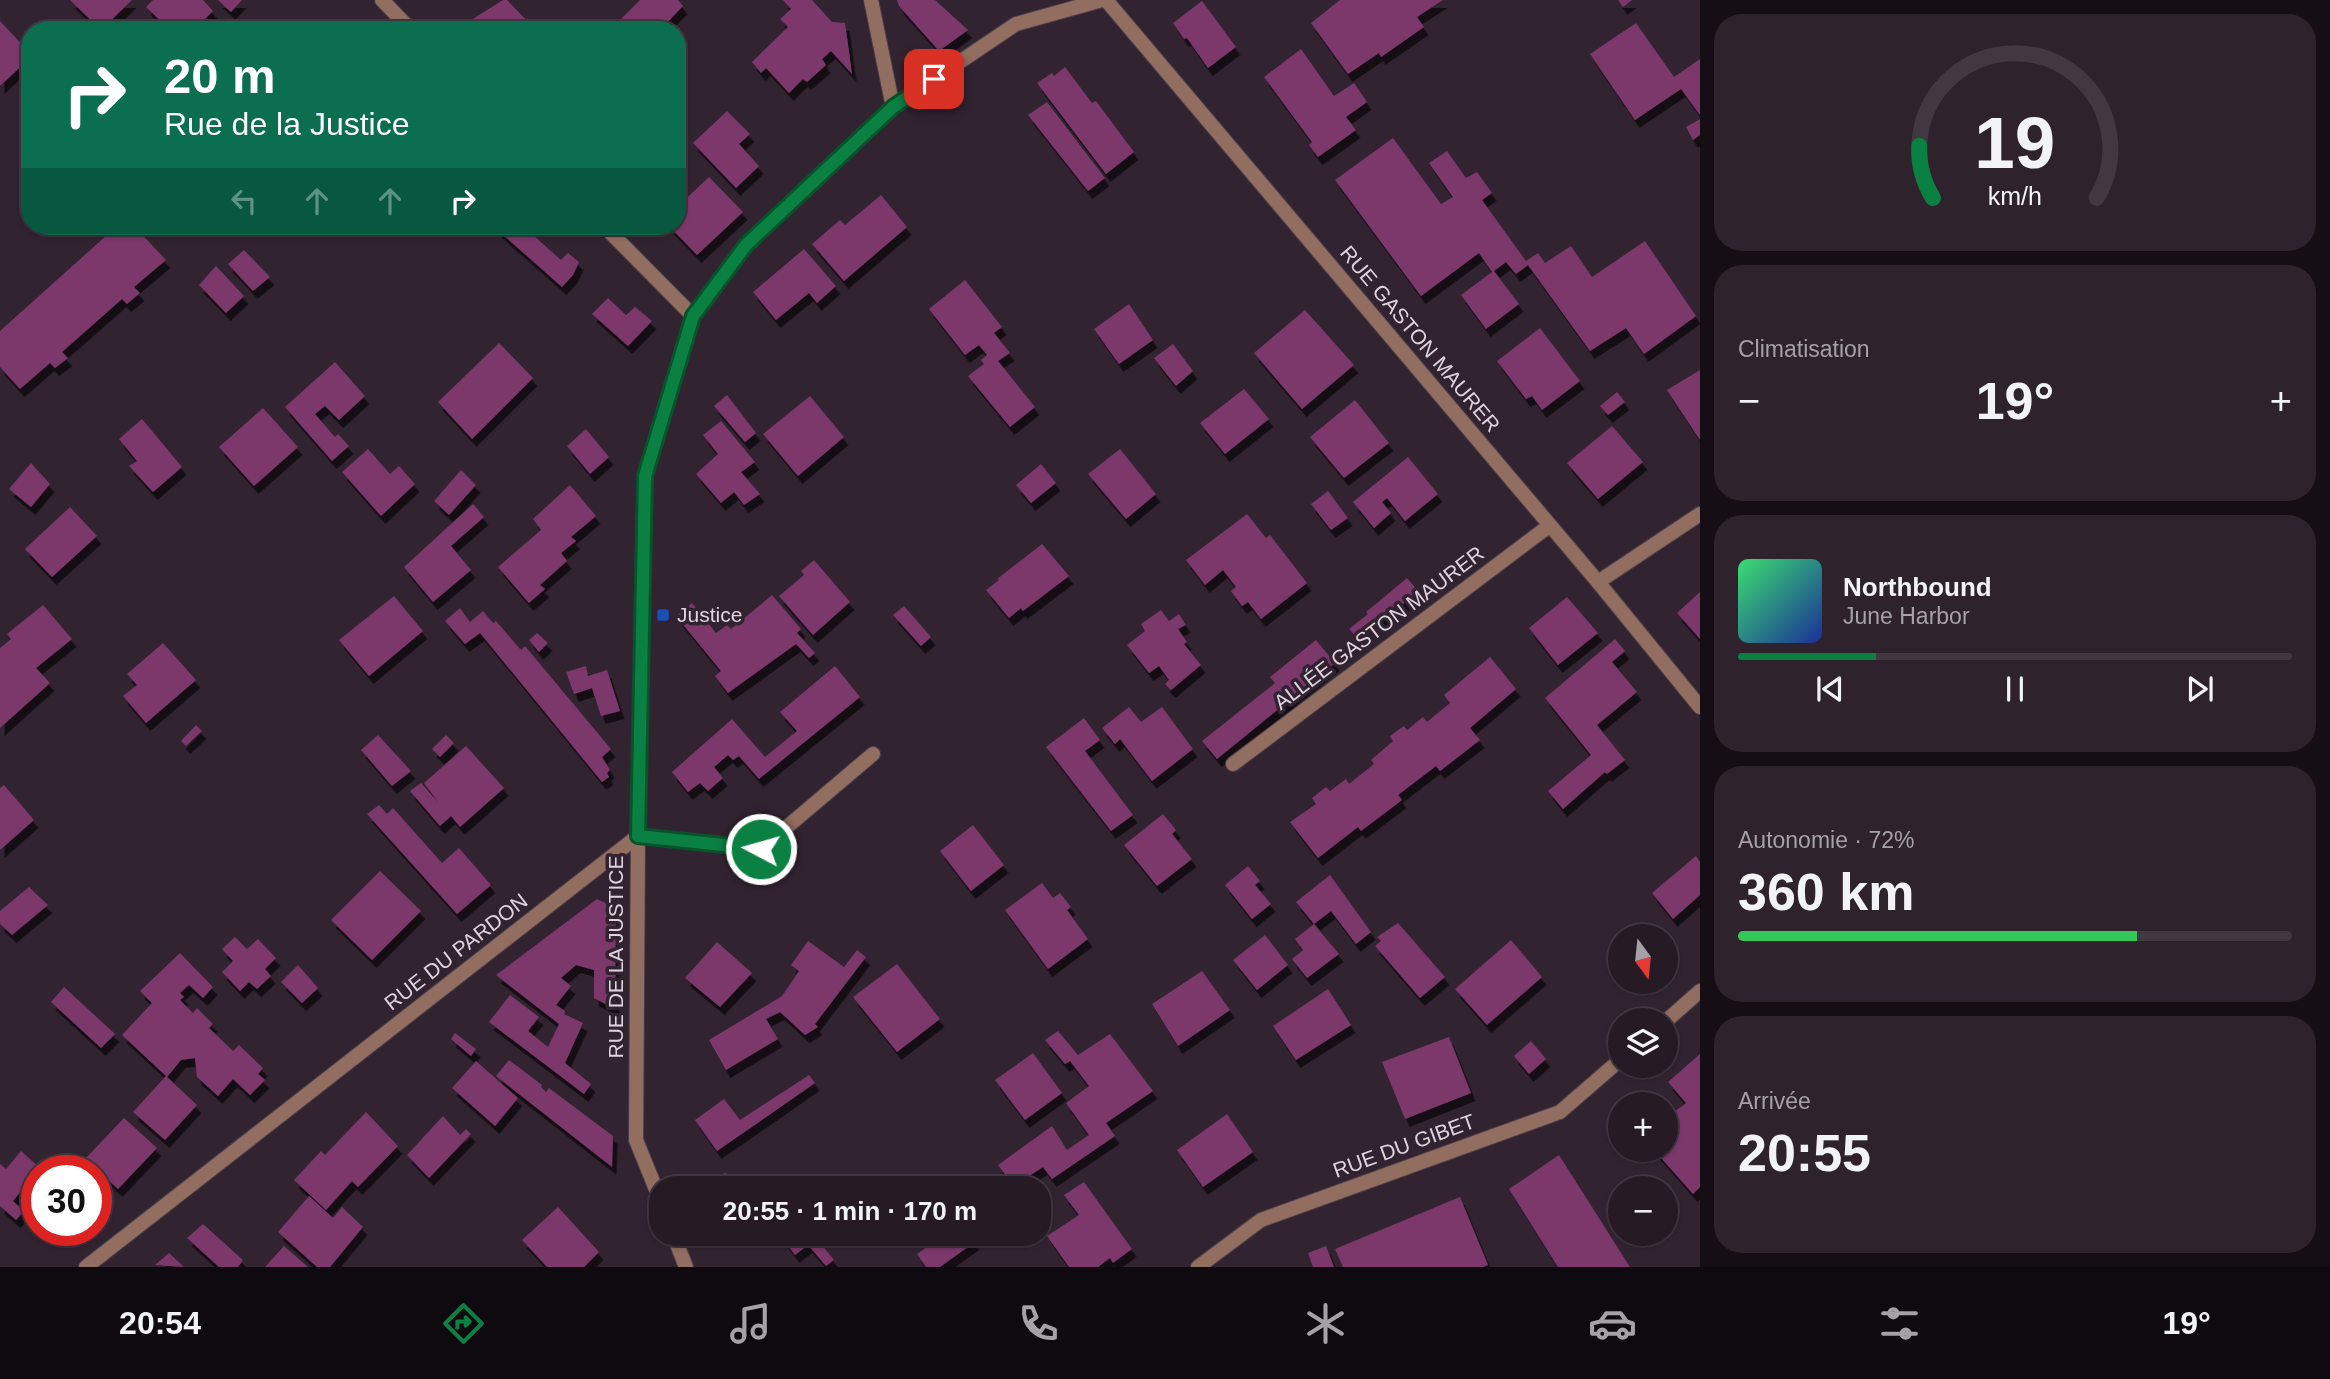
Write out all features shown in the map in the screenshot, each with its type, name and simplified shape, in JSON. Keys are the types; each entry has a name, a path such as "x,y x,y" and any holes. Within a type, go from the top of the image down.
{"street":[{"path":"382,0 402,21"},
{"path":"871,0 893,107"},
{"name":"RUE DE LA JUSTICE","path":"651,1176 636,1140 638,836 645,476 693,316 746,245 893,107 1016,24 1104,0"},
{"name":"RUE GASTON MAURER","path":"1104,0 1598,582 1700,707"},
{"path":"613,235 693,316"},
{"path":"1598,582 1700,514"},
{"name":"ALLÉE GASTON MAURER","path":"1233,764 1549,526"},
{"path":"638,836 761,849 873,754"},
{"name":"RUE DU PARDON","path":"86,1267 638,836"},
{"path":"1678,1010 1700,991"},
{"name":"RUE DU GIBET","path":"1198,1267 1261,1220 1560,1112 1608,1070"},
{"path":"678,1246 686,1267"}],"building":[{"path":"70,0 132,0 110,21 92,21"},
{"path":"153,0 203,0 213,11 203,21 161,21 146,7"},
{"path":"218,0 242,0 231,12"},
{"path":"507,0 527,21 472,21"},
{"path":"640,0 678,0 683,6 669,21 619,21"},
{"path":"783,0 812,0 832,22 845,23 852,74 831,51 822,59 826,65 807,82 803,79 789,93 766,68 761,73 752,62 788,27 780,19 791,9"},
{"path":"897,0 935,0 968,30 939,51 899,6"},
{"path":"1340,0 1443,0 1417,17 1424,27 1381,57 1379,53 1348,74 1311,23"},
{"path":"1618,0 1632,0 1623,7"},
{"path":"1202,1 1236,47 1208,68 1173,23"},
{"path":"0,21 21,43 21,66 0,86"},
{"path":"1636,23 1674,77 1700,59 1700,115 1681,89 1635,120 1590,54"},
{"path":"1301,49 1334,96 1354,83 1367,102 1346,117 1356,130 1318,157 1309,145 1312,142 1264,77"},
{"path":"1065,67 1092,103 1096,101 1134,152 1106,174 1037,83 1052,73 1054,76"},
{"path":"1047,102 1105,178 1088,191 1028,115"},
{"path":"727,111 750,134 739,144 759,166 736,188 693,143"},
{"path":"1700,119 1700,135 1693,140 1686,127"},
{"path":"1393,138 1441,204 1453,197 1429,163 1447,151 1466,178 1477,172 1492,193 1482,200 1526,261 1538,253 1545,263 1571,246 1592,277 1645,241 1696,316 1644,354 1626,328 1590,351 1528,265 1516,274 1506,262 1494,271 1519,304 1486,329 1461,295 1492,272 1479,253 1421,296 1335,180"},
{"path":"709,177 743,212 697,255 678,235 686,235 686,199"},
{"path":"881,195 907,227 844,281 812,244 840,220 845,225"},
{"path":"107,235 142,235 166,260 134,287 140,293 127,304 122,299 62,352 68,358 55,368 50,363 20,389 0,367 0,331"},
{"path":"503,235 533,235 561,260 568,253 579,262 573,275 562,287"},
{"path":"804,249 836,286 817,303 809,293 776,320 753,292"},
{"path":"244,250 270,277 253,291 228,264"},
{"path":"216,266 244,296 226,313 199,285"},
{"path":"965,280 1002,327 994,333 1010,353 998,361 1035,407 1010,427 968,376 984,364 981,360 987,355 979,345 965,355 929,309"},
{"path":"608,298 626,315 635,307 652,321 628,346 592,314"},
{"path":"1129,304 1153,340 1119,364 1094,329"},
{"path":"1305,310 1354,365 1302,409 1254,353"},
{"path":"1540,328 1580,381 1542,410 1532,396 1526,399 1497,361"},
{"path":"499,343 533,378 472,439 438,402"},
{"path":"1173,344 1193,371 1176,386 1154,358"},
{"path":"335,362 365,396 339,420 325,406 315,414 335,437 338,434 349,446 332,461 285,407"},
{"path":"1700,370 1700,440 1667,390"},
{"path":"1244,389 1269,419 1225,454 1200,423"},
{"path":"1617,392 1625,402 1608,415 1600,406"},
{"path":"727,395 756,433 745,442 714,406"},
{"path":"810,396 844,437 798,476 763,434"},
{"path":"1355,400 1389,443 1344,478 1310,437"},
{"path":"263,408 298,447 254,486 219,447"},
{"path":"142,419 182,467 153,492 129,466 137,461 119,439"},
{"path":"721,421 755,462 741,472 760,494 744,505 734,492 721,503 696,474 718,454 703,435"},
{"path":"1612,426 1643,462 1598,499 1567,463"},
{"path":"586,429 609,457 590,474 567,446"},
{"path":"368,449 390,474 399,466 415,484 381,516 342,472"},
{"path":"1120,449 1156,494 1126,519 1088,474"},
{"path":"1408,457 1438,494 1405,521 1387,498 1382,502 1391,513 1374,528 1353,502"},
{"path":"31,463 50,484 31,507 9,489"},
{"path":"1041,464 1056,483 1031,503 1016,485"},
{"path":"461,470 476,485 449,515 434,501"},
{"path":"570,485 596,516 571,537 576,541 561,553 567,561 540,585 545,589 529,603 498,567 541,530 533,519"},
{"path":"1328,491 1348,518 1331,530 1311,504"},
{"path":"473,504 484,517 451,546 471,570 433,602 404,567"},
{"path":"70,507 97,536 52,577 25,549"},
{"path":"1247,514 1266,538 1270,535 1307,583 1261,619 1248,602 1242,606 1231,591 1236,587 1223,570 1205,585 1186,560"},
{"path":"1042,544 1069,576 1023,611 1021,608 1009,618 986,590"},
{"path":"814,560 850,602 813,635 779,596 804,575 801,571"},
{"path":"1407,578 1418,591 1360,641 1349,629"},
{"path":"1700,592 1700,639 1677,613"},
{"path":"772,595 801,629 797,633 815,653 809,658 796,644 728,693 715,676 721,671 676,616 692,603 716,633 727,625 731,629"},
{"path":"394,596 423,631 369,676 339,640"},
{"path":"1567,597 1598,633 1558,665 1529,628"},
{"path":"43,605 72,639 36,668 50,683 0,728 0,648 11,639 7,634"},
{"path":"904,606 931,637 921,646 893,615"},
{"path":"460,608 470,622 483,611 493,623 496,621 521,650 525,646 611,749 602,757 610,770 607,773 609,777 602,782 480,633 465,644 445,621"},
{"path":"1161,610 1169,621 1179,614 1186,625 1178,629 1187,642 1184,644 1201,665 1171,690 1165,684 1169,680 1159,666 1149,673 1127,645 1145,631 1141,624"},
{"path":"537,633 548,643 539,652 529,640"},
{"path":"1615,639 1625,651 1612,662 1637,692 1597,725 1625,760 1607,774 1605,772 1563,809 1548,791 1591,755 1545,698"},
{"path":"1316,640 1335,663 1217,759 1202,741 1275,683 1270,677"},
{"path":"163,643 196,680 146,723 123,696 137,685 127,674"},
{"path":"1490,657 1516,689 1470,728 1480,740 1440,771 1436,766 1398,795 1402,800 1361,831 1358,827 1318,858 1290,822 1316,804 1312,798 1326,787 1330,791 1346,779 1349,784 1374,764 1371,760 1393,741 1390,736 1404,726 1407,730 1423,717 1427,722 1450,703 1444,695"},
{"path":"586,666 588,676 607,670 620,711 601,716 592,688 574,694 566,672"},
{"path":"835,666 860,697 759,779 739,756 733,760 728,755 714,767 723,778 708,791 700,783 688,792 672,772 732,719 765,757 797,731 780,712"},
{"path":"1129,707 1141,722 1162,707 1193,749 1152,781 1120,739 1115,744 1102,728"},
{"path":"1084,718 1100,740 1085,751 1133,815 1111,831 1046,747"},
{"path":"196,725 202,731 186,746 181,741"},
{"path":"378,735 411,771 392,786 361,750"},
{"path":"446,735 454,743 440,757 432,749"},
{"path":"466,746 504,788 460,827 451,816 440,826 410,791 421,783 438,802 424,783"},
{"path":"4,785 34,820 0,850 0,788"},
{"path":"379,805 387,814 393,808 442,863 459,848 491,885 457,914 367,814"},
{"path":"1163,814 1176,830 1172,834 1192,859 1157,886 1124,845"},
{"path":"973,825 1004,865 971,891 940,851"},
{"path":"1696,856 1700,862 1700,895 1673,919 1652,893"},
{"path":"1248,866 1260,881 1255,885 1271,904 1252,919 1225,885"},
{"path":"380,871 421,911 372,960 331,920"},
{"path":"1330,875 1371,932 1356,944 1331,911 1314,924 1296,902"},
{"path":"1042,883 1053,898 1060,893 1071,907 1067,910 1088,939 1048,969 1005,910"},
{"path":"29,887 48,905 12,935 0,924 0,911"},
{"path":"597,899 616,908 615,1009 594,998 594,970 576,965 561,978 571,986 556,1005 565,1011 564,1014 583,1023 565,1063 591,1084 584,1094 489,1022 510,995 539,1017 528,1031 548,1047 559,1024 496,975"},
{"path":"1398,923 1445,977 1420,998 1375,946 1381,941 1377,937"},
{"path":"1314,924 1339,954 1307,978 1292,959 1303,950 1295,939"},
{"path":"1265,935 1288,965 1257,990 1233,960"},
{"path":"235,937 247,949 258,939 276,958 265,969 271,976 257,989 249,982 240,991 222,972 233,961 222,949"},
{"path":"1511,940 1542,977 1487,1025 1455,989"},
{"path":"808,941 844,967 857,950 866,957 815,1024 818,1027 805,1035 780,1012 766,1019 778,1039 726,1070 709,1040 782,996 799,971 791,965"},
{"path":"717,942 752,973 720,1007 685,978"},
{"path":"180,953 213,987 203,998 189,985 180,993 184,997 180,1000 193,1013 197,1008 213,1024 209,1028 233,1051 239,1045 263,1068 258,1074 265,1080 250,1095 233,1079 218,1096 197,1077 195,1058 181,1060 167,1077 197,1105 165,1140 133,1112 166,1076 122,1035 152,1003 140,991"},
{"path":"897,964 940,1019 897,1052 853,997"},
{"path":"298,965 318,988 302,1003 281,982"},
{"path":"1202,971 1230,1010 1178,1046 1152,1004"},
{"path":"64,987 115,1034 101,1048 51,1002"},
{"path":"1328,989 1351,1025 1296,1060 1273,1026"},
{"path":"1058,1031 1078,1055 1110,1034 1153,1091 1106,1123 1115,1136 1052,1179 1043,1167 1029,1176 1006,1176 998,1165 1052,1126 1067,1150 1089,1135 1066,1103 1089,1086 1070,1061 1065,1064 1045,1040"},
{"path":"455,1033 476,1049 471,1056 451,1039"},
{"path":"1449,1037 1471,1093 1405,1119 1382,1062"},
{"path":"1531,1041 1546,1059 1529,1074 1514,1056"},
{"path":"1033,1053 1062,1093 1025,1120 995,1080"},
{"path":"1700,1054 1700,1187 1693,1194 1665,1162 1678,1162 1678,1109 1686,1103 1668,1082 1678,1078 1678,1073"},
{"path":"509,1060 542,1085 546,1092 549,1088 613,1136 612,1167 496,1076"},
{"path":"476,1061 518,1098 495,1126 452,1088"},
{"path":"809,1075 815,1083 717,1151 695,1120 724,1099 740,1120"},
{"path":"366,1112 398,1146 358,1187 352,1181 326,1210 294,1180 321,1151 325,1155"},
{"path":"1227,1114 1253,1152 1203,1187 1177,1150"},
{"path":"443,1116 460,1135 466,1129 471,1134 429,1178 407,1155"},
{"path":"124,1118 157,1148 118,1189 112,1184 112,1155 89,1155"},
{"path":"21,1151 25,1155 21,1155 21,1191 13,1201 21,1208 21,1214 16,1220 0,1206 0,1164 6,1169"},
{"path":"1559,1155 1608,1232 1608,1246 1617,1246 1630,1267 1558,1267 1509,1189"},
{"path":"1084,1182 1132,1249 1113,1263 1110,1258 1098,1267 1069,1267 1051,1242 1051,1233 1079,1215 1064,1195"},
{"path":"309,1196 333,1218 342,1207 363,1227 330,1267 317,1267 278,1232"},
{"path":"1460,1197 1488,1265 1343,1267 1335,1249"},
{"path":"558,1207 599,1252 584,1267 547,1267 522,1240"},
{"path":"203,1224 243,1260 238,1267 219,1267 187,1238"},
{"path":"284,1246 308,1267 265,1267"},
{"path":"788,1246 807,1246 795,1255"},
{"path":"809,1246 823,1246 834,1260 826,1266"},
{"path":"929,1246 969,1246 940,1267 926,1267 917,1254"},
{"path":"1326,1246 1334,1267 1313,1267 1308,1253"},
{"path":"169,1253 184,1267 155,1265"}],"place":[{"name":"Justice","path":"663,615"}],"route":[{"path":"761,849 638,836 645,476 693,316 746,245 893,107 934,79"}]}
